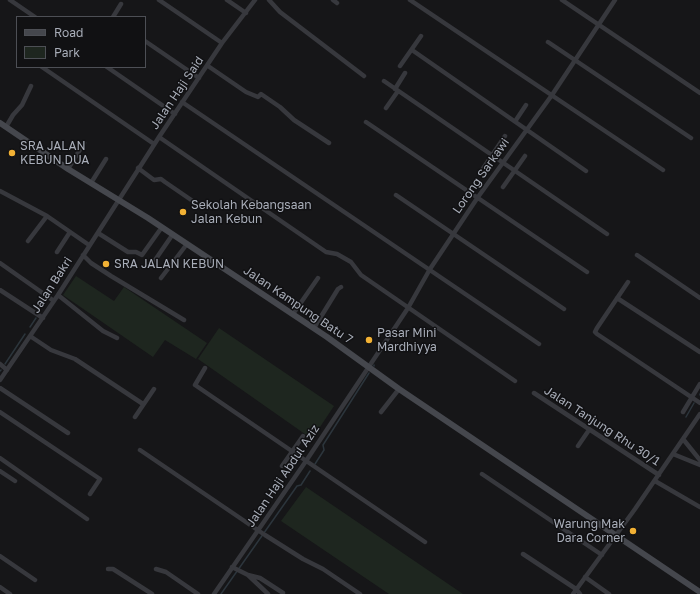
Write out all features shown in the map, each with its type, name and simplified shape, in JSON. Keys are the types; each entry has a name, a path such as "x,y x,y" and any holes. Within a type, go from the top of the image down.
{"street":[{"path":"10,0 34,16"},
{"path":"159,0 222,43"},
{"path":"227,0 246,13"},
{"name":"Jalan Haji Said","path":"120,200 138,168 182,102 200,78 222,43 255,0"},
{"path":"269,0 280,12 364,76"},
{"path":"410,0 663,170"},
{"path":"562,0 700,93"},
{"name":"Lorong Sarkawi","path":"368,367 408,308 430,269 478,197 552,95 615,0"},
{"path":"114,16 121,4"},
{"path":"400,66 422,36"},
{"path":"146,42 200,78"},
{"path":"548,42 691,138"},
{"path":"412,50 516,120 586,171"},
{"path":"208,66 246,92 258,97 262,94 280,106 294,120 329,143"},
{"path":"43,68 154,144"},
{"path":"108,68 174,114"},
{"path":"386,108 405,73"},
{"path":"384,81 608,234"},
{"path":"6,127 13,115 22,105 31,86"},
{"path":"182,102 539,344"},
{"path":"516,120 526,105"},
{"path":"662,119 666,114"},
{"path":"366,122 587,272"},
{"name":"Jalan Kampung Batu 7","path":"0,123 68,169 173,234 314,328 399,389 617,534 700,592"},
{"path":"480,173 505,136"},
{"path":"159,137 326,252 336,254 351,262 361,274 515,381"},
{"path":"68,169 84,143"},
{"path":"503,187 525,156"},
{"path":"91,183 106,159"},
{"path":"138,168 154,180 161,179 166,182 200,206"},
{"path":"0,191 47,216 89,245"},
{"path":"396,195 564,309"},
{"name":"Jalan Bakri","path":"0,380 43,318 89,245 120,200"},
{"path":"28,241 47,216"},
{"path":"98,233 128,252 136,252 142,255 162,227"},
{"path":"57,252 70,232"},
{"path":"153,263 173,234"},
{"path":"161,278 187,244"},
{"path":"83,255 111,276 184,320"},
{"path":"637,255 700,298"},
{"path":"0,263 54,301"},
{"path":"293,314 318,278"},
{"path":"628,282 595,332 700,404"},
{"path":"314,328 338,289 341,287"},
{"path":"0,290 43,318"},
{"path":"58,295 103,331 117,338"},
{"path":"617,298 700,352"},
{"path":"30,336 51,350 75,359 143,404"},
{"path":"0,364 7,370"},
{"name":"Jalan Haji Abdul Aziz","path":"214,594 260,531 368,367"},
{"path":"205,368 194,385 425,542"},
{"path":"683,412 700,384"},
{"path":"0,388 68,433"},
{"path":"135,418 154,389"},
{"path":"382,412 399,389"},
{"name":"Jalan Tanjung Rhu 30/1","path":"534,393 588,430 659,475"},
{"path":"0,412 100,479 90,494"},
{"path":"575,592 655,481 700,414"},
{"path":"578,446 588,430"},
{"path":"282,466 303,436"},
{"path":"683,439 700,460"},
{"path":"140,450 265,535 303,559 323,568 360,594"},
{"path":"672,454 700,465"},
{"path":"0,458 87,519"},
{"path":"0,471 15,480"},
{"path":"482,474 602,554"},
{"path":"655,481 700,508"},
{"path":"523,554 575,592 580,594"},
{"path":"0,556 35,580"},
{"path":"234,567 248,575 268,594"},
{"path":"108,569 113,569 152,594"},
{"path":"156,569 166,572 198,594"},
{"path":"248,575 260,578 283,593"},
{"path":"585,577 610,594"},
{"path":"0,587 10,594"}],"green space":[{"path":"76,276 114,301 124,287 207,343 196,359 165,340 153,357 63,295"},
{"path":"219,328 334,406 312,439 198,359"},
{"path":"306,487 463,594 389,594 281,521"}],"waterway":[{"path":"30,327 36,318"},
{"path":"5,364 25,334"},
{"path":"315,464 324,450 323,445 369,373"},
{"path":"686,417 694,403"},
{"path":"221,594 297,486 301,485 310,471"}],"place":[{"name":"SRA JALAN KEBUN DUA","path":"12,153"},
{"name":"Sekolah Kebangsaan Jalan Kebun","path":"183,212"},
{"name":"SRA JALAN KEBUN","path":"106,264"},
{"name":"Pasar Mini Mardhiyya","path":"369,340"},
{"name":"Warung Mak Dara Corner","path":"633,531"}]}
